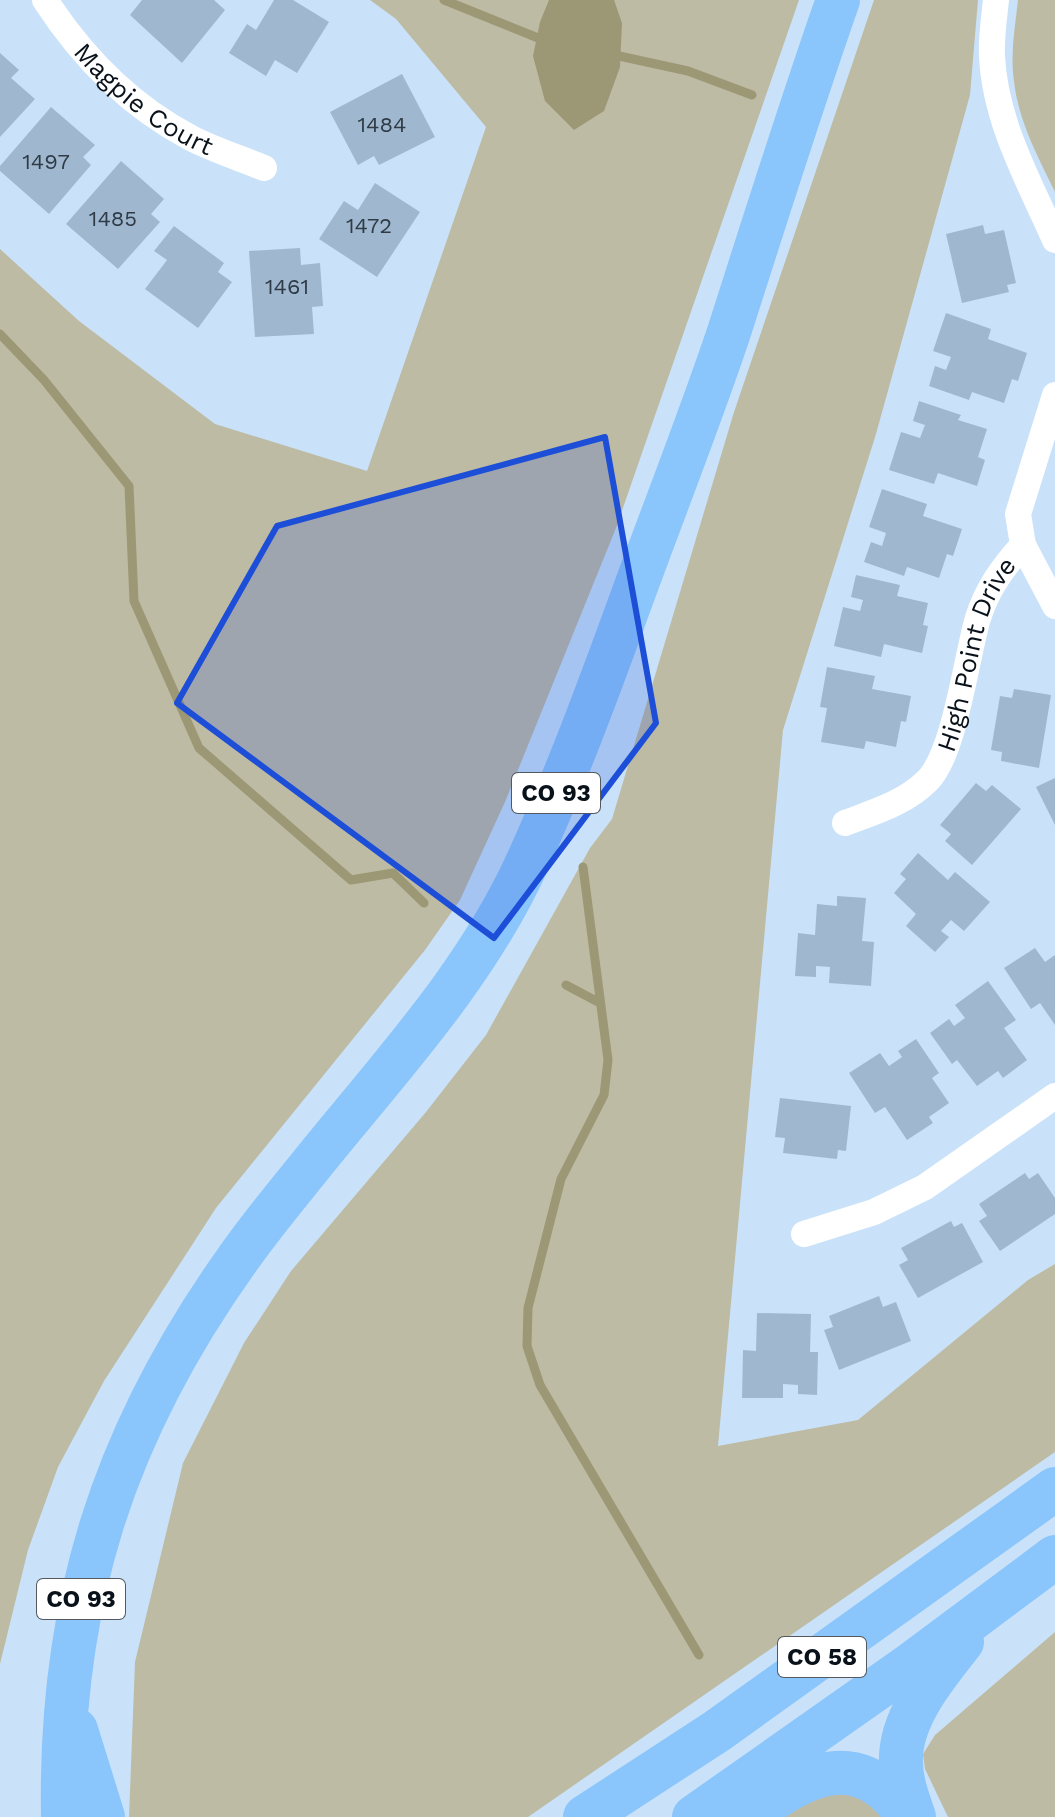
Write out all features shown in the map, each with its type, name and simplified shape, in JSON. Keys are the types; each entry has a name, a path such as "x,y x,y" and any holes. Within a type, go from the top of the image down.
{"highway":[{"name":"CO 93","path":"63,1817 67,1701 80,1604 100,1525 130,1447 174,1358 238,1257 444,1000 487,940 527,865 589,715 721,354 795,121 838,0"},
{"name":"CO 58","path":"585,1817 717,1731 1055,1489"},
{"name":"CO 58","path":"694,1817 1055,1557"},
{"path":"912,1817 901,1763 906,1730 943,1666 1008,1593"},
{"path":"67,1701 103,1817"},
{"path":"747,1817 800,1782 816,1775 836,1773 873,1781 912,1817"}],"street":[{"name":"Magpie Court","path":"45,0 92,63 143,110 192,139 264,168"},
{"path":"996,0 991,54 1000,108 1005,127 1055,240"},
{"name":"High Point Drive","path":"845,823 899,802 928,781 944,757 979,614 999,571 1023,545 1018,514 1055,395"},
{"path":"1023,545 1055,606"},
{"path":"804,1234 874,1212 925,1187 1055,1096"}],"highlighted area":[{"path":"605,437 656,723 494,938 177,703 277,526"}],"shaded area":[{"path":"370,0 799,0 616,528 505,802 460,900 425,950 216,1208 104,1381 58,1467 28,1550 0,1664 0,249 79,321 215,424 367,471 486,127 396,19"},
{"path":"549,0 614,0 622,23 620,67 604,111 574,130 545,101 533,56 540,22"},
{"path":"874,0 978,0 970,95 876,434 783,730 718,1446 858,1420 1028,1280 1055,1264 1055,1452 528,1817 129,1817 135,1662 183,1463 244,1343 291,1271 426,1112 486,1035 590,848 612,819 734,412"},
{"path":"1018,0 1055,0 1055,192 1030,138 1016,96 1013,40"},
{"path":"1055,1632 1055,1817 948,1817 925,1769 923,1754 935,1735"},
{"path":"854,1785 893,1817 771,1817"}],"building":[{"path":"142,0 214,0 225,10 182,63 130,15"},
{"path":"274,0 293,0 329,22 297,73 275,60 266,76 229,53 247,24 256,30"},
{"path":"0,53 19,70 11,78 35,99 0,137"},
{"path":"402,74 435,137 379,165 374,156 358,165 330,112"},
{"path":"51,107 95,145 83,157 91,165 49,214 0,171 0,166"},
{"path":"121,161 164,199 151,214 160,222 118,269 66,224"},
{"path":"375,183 420,212 377,277 319,239 344,201 358,210"},
{"path":"983,225 985,234 1004,230 1016,283 1007,285 1009,292 962,303 946,234"},
{"path":"174,226 224,263 218,272 232,282 198,328 145,289 167,260 154,251"},
{"path":"300,248 301,265 320,263 323,306 312,307 314,334 255,337 249,251"},
{"path":"946,313 991,329 988,339 1027,353 1018,381 1012,379 1004,403 972,392 969,400 929,386 935,366 946,370 951,357 933,351"},
{"path":"919,401 961,415 958,420 987,429 978,457 985,460 977,486 938,473 934,484 889,470 901,432 920,438 925,425 913,421"},
{"path":"882,489 927,504 923,516 962,529 953,556 947,554 939,578 907,567 904,576 864,562 871,542 882,546 886,533 869,527"},
{"path":"856,575 900,585 897,596 928,603 923,625 928,626 922,653 884,644 881,657 834,646 843,607 860,611 863,600 851,597"},
{"path":"827,667 875,676 872,689 911,696 906,722 901,721 896,747 866,741 864,749 821,742 827,708 820,707"},
{"path":"1014,689 1051,695 1039,768 1001,761 1002,752 991,750 1000,696 1012,698"},
{"path":"1055,778 1055,825 1036,787"},
{"path":"976,783 986,791 992,785 1021,809 972,865 945,841 951,834 940,825"},
{"path":"918,853 948,880 955,872 990,902 964,931 951,920 941,931 949,937 935,952 906,926 916,914 894,893 906,879 900,874"},
{"path":"837,896 866,898 862,941 874,942 871,986 829,983 830,967 816,966 816,977 795,976 798,933 815,935 817,904 837,906"},
{"path":"1035,948 1045,962 1055,955 1055,1025 1040,1003 1031,1009 1004,968"},
{"path":"988,981 1016,1020 1004,1028 1027,1060 1003,1078 998,1071 977,1086 957,1060 952,1064 930,1033 949,1019 954,1026 965,1018 955,1005"},
{"path":"916,1039 939,1073 932,1078 949,1103 929,1117 933,1123 907,1140 885,1107 875,1113 849,1073 880,1053 889,1066 902,1057 898,1051"},
{"path":"780,1098 851,1106 846,1151 838,1150 837,1159 783,1153 785,1138 775,1137"},
{"path":"1025,1173 1029,1179 1038,1173 1055,1198 1055,1214 1000,1251 979,1221 987,1216 979,1204"},
{"path":"951,1221 954,1227 962,1223 983,1262 918,1298 899,1265 908,1260 901,1248"},
{"path":"879,1296 883,1307 896,1302 911,1341 839,1370 824,1330 833,1327 829,1316"},
{"path":"757,1313 811,1314 810,1352 818,1352 817,1395 798,1394 798,1385 783,1384 783,1398 742,1398 743,1350 756,1351"}],"waterway":[{"path":"444,0 548,42"},
{"path":"610,54 688,71 752,95"},
{"path":"0,334 44,380 129,486 134,601 199,748 351,880 393,873 424,903"},
{"path":"583,867 608,1060 604,1095 561,1179 528,1308 527,1346 540,1385 699,1655"},
{"path":"566,985 600,1003"}]}
